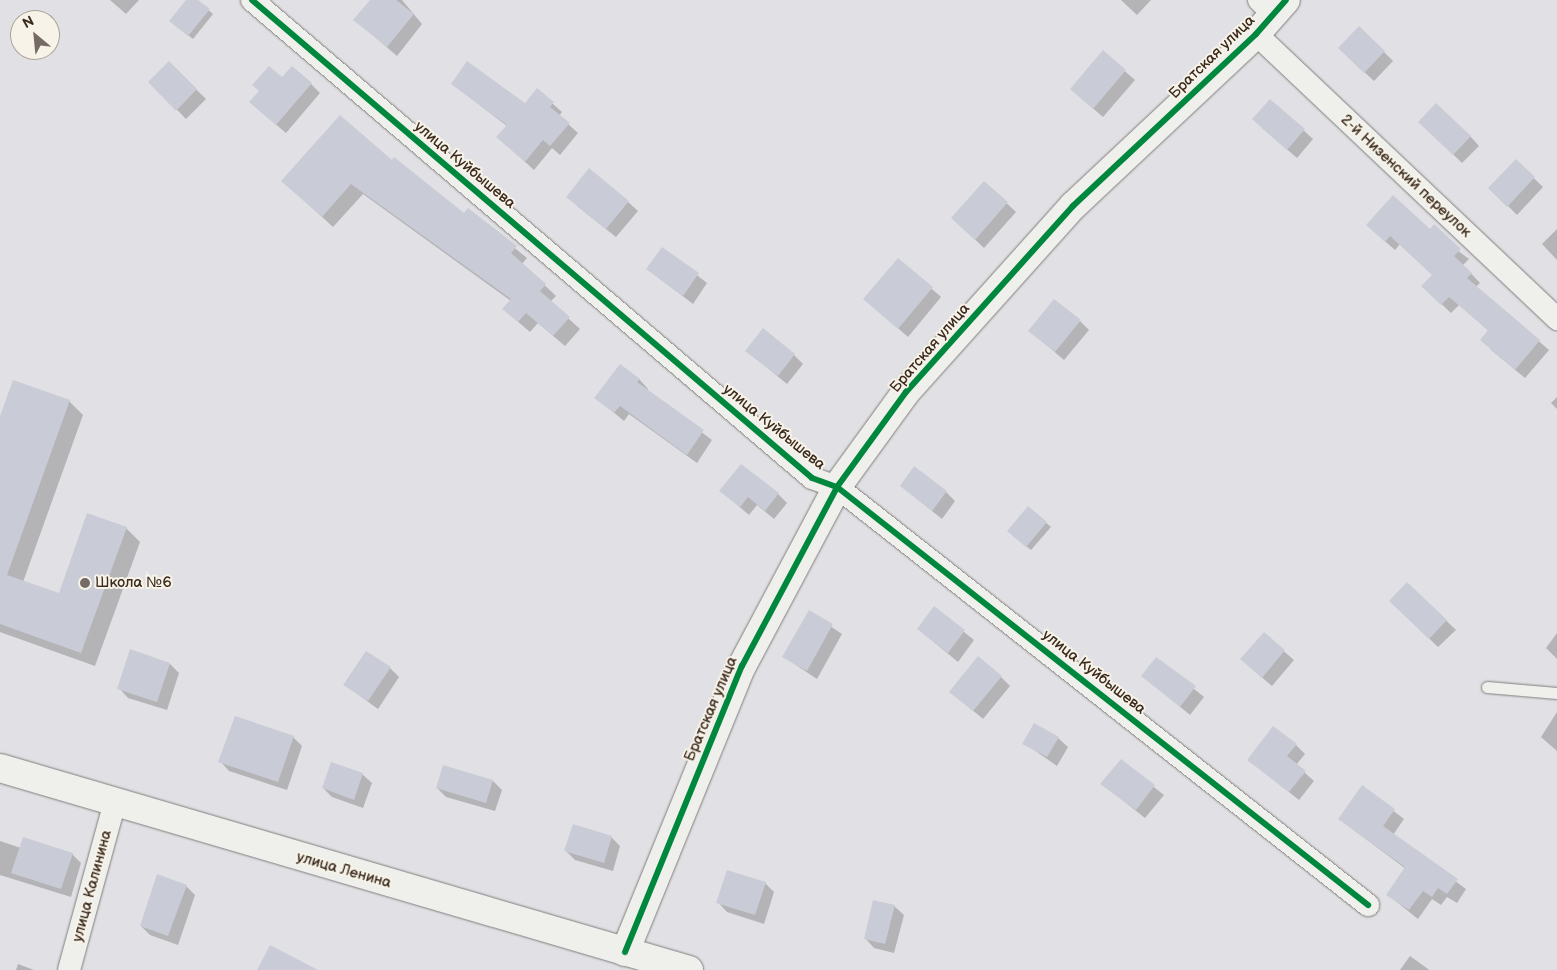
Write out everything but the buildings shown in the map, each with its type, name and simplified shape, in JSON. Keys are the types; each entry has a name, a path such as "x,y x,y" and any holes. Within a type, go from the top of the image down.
{"street":[{"name":"улица Куйбышева","path":"252,0 812,478 837,487 1368,905"},
{"name":"Братская улица","path":"625,952 742,666 837,487 906,392 1073,206 1268,12"},
{"name":"2-й Низенский переулок","path":"1268,12 1557,319"},
{"name":"улица Ленина","path":"0,768 688,970"},
{"name":"улица Калинина","path":"69,970 115,802"}],"lane":[{"path":"1487,688 1557,693"}],"cycle path":[{"path":"252,0 812,478 837,487 1368,905"},
{"path":"625,952 742,666 837,487 906,392 1073,206 1256,34 1286,0"}],"place":[{"name":"Школа №6","path":"85,583"}]}
